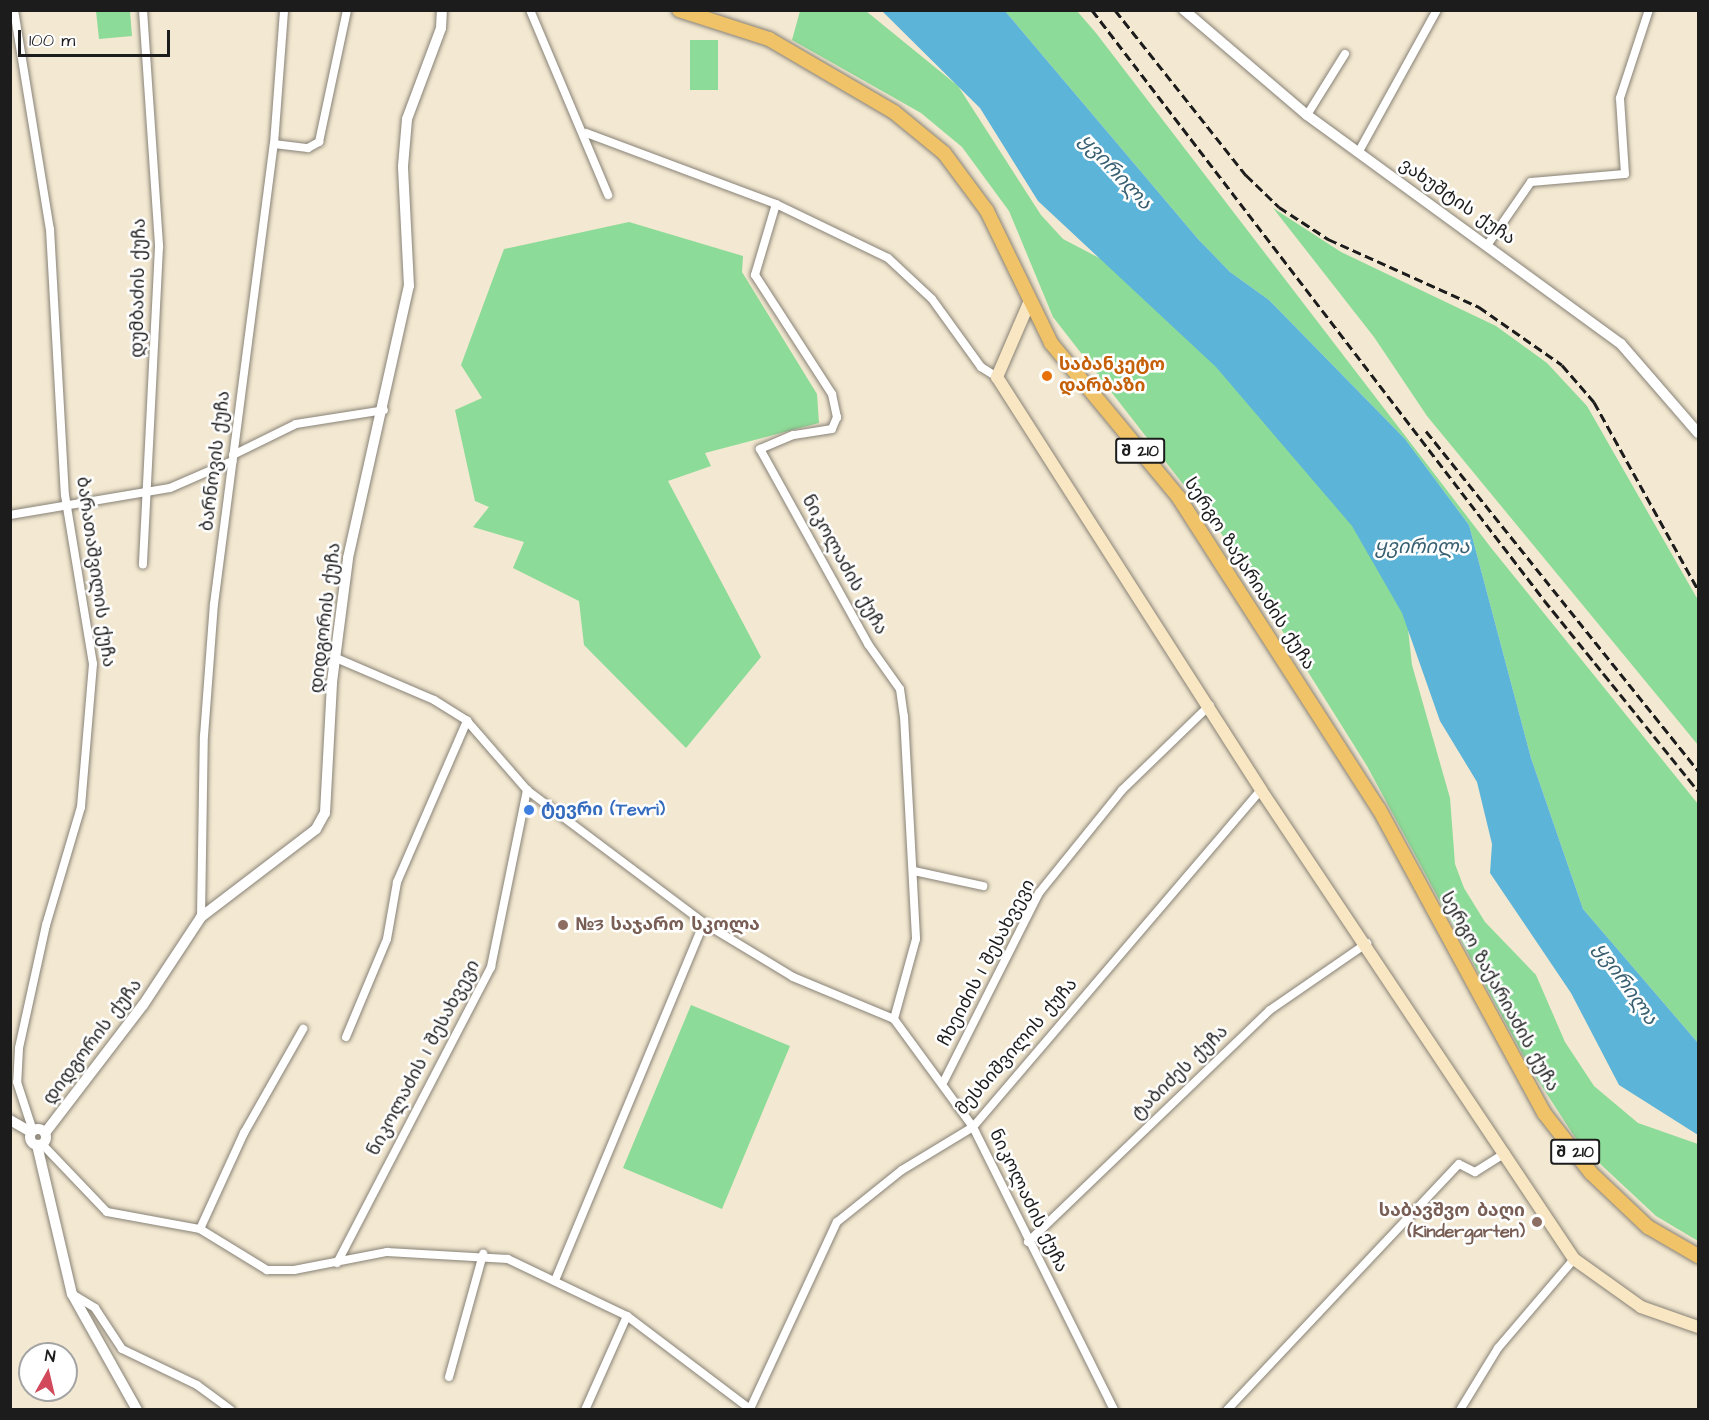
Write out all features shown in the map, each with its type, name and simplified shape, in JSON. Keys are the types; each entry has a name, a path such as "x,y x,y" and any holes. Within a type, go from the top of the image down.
{"main road":[{"name":"სერგო ზაქარიაძის ქუჩა","path":"679,10 769,39 894,112 944,153 987,211 1029,303 1051,343 1179,498 1258,617 1379,809 1544,1113 1592,1173 1647,1227 1698,1256"},
{"path":"1029,303 997,377 1210,705 1261,790 1367,943 1507,1153 1574,1259 1641,1307 1698,1327"}],"street":[{"name":"ბარათაშვილის ქუჩა","path":"14,10 50,229 67,507 92,656 90,737 81,807 46,925 19,1048 17,1082 32,1132"},
{"name":"დუმბაძის ქუჩა","path":"143,10 159,247 143,565"},
{"name":"ბარნოვის ქუჩა","path":"201,916 204,736 233,458 274,144 284,10"},
{"path":"274,144 308,148 319,142 347,10"},
{"name":"დიდგორის ქუჩა","path":"41,1141 144,1005 201,916 322,822 336,658 350,547 384,410 409,286 403,166 407,119 441,28 442,10"},
{"path":"530,10 586,133 608,195"},
{"name":"ვახუშტის ქუჩა","path":"1184,10 1307,115 1488,244 1621,344 1698,434"},
{"path":"1358,153 1437,10"},
{"path":"1488,244 1532,183 1625,174 1620,98 1649,10"},
{"path":"1307,115 1345,54"},
{"path":"586,133 776,204 888,258 932,299 981,367 997,377"},
{"name":"ნიკოლაძის ქუჩა","path":"776,204 755,275 832,394 837,417 832,429 793,435 760,449 868,644 900,689 914,871 916,939 894,1019"},
{"path":"10,515 145,494 189,483 296,424 384,410"},
{"name":"ნიკოლაძის ქუჩა","path":"336,658 434,700 467,721 527,790 704,923 792,977 894,1019 944,1081 973,1127 1028,1242 1114,1410"},
{"name":"ჩხეიძის I შესახვევი","path":"944,1081 1039,893 1122,790 1210,705"},
{"path":"346,1037 387,939 397,882 467,721"},
{"name":"ნიკოლაძის I შესახვევი","path":"337,1263 491,967 527,790"},
{"name":"მესხიშვილის ქუჩა","path":"750,1409 837,1222 902,1170 973,1127 1261,790"},
{"path":"914,871 983,886"},
{"path":"556,1278 704,923"},
{"name":"ტაბიძეს ქუჩა","path":"1028,1242 1270,1010 1367,943"},
{"path":"200,1229 244,1133 303,1029"},
{"path":"10,1120 32,1132 30,1141 41,1141 107,1212 200,1229 267,1270 337,1263 387,1252 483,1254 556,1278 627,1316 750,1409"},
{"path":"41,1141 72,1294 137,1410"},
{"path":"1227,1410 1458,1164 1475,1172 1507,1153"},
{"path":"449,1377 483,1254"},
{"path":"1460,1410 1498,1348 1574,1259"},
{"path":"72,1294 95,1308 122,1349 197,1385 231,1410"},
{"path":"585,1410 627,1316"}],"green space":[{"path":"96,11 130,11 132,36 99,39"},
{"path":"800,11 866,11 958,86 1041,215 1063,239 1105,261 1224,360 1281,398 1406,611 1412,665 1450,798 1455,864 1464,888 1485,922 1536,975 1565,1042 1594,1086 1638,1123 1698,1144 1698,1241 1656,1216 1580,1145 1530,1068 1367,766 1221,533 1053,317 1009,211 962,147 921,113 792,40"},
{"path":"1005,11 1077,11 1492,549 1698,804 1698,1043 1583,909 1531,758 1469,525 1405,439 1269,300 1230,272 1198,239"},
{"path":"690,40 718,40 718,90 690,90"},
{"path":"1273,208 1341,252 1496,326 1547,363 1587,406 1698,600 1698,745 1427,416 1374,337"},
{"path":"629,222 743,256 742,272 817,394 819,423 705,453 711,466 668,481 761,657 686,748 584,645 579,601 513,568 524,542 473,527 489,507 475,501 455,410 482,398 461,365 504,249"},
{"path":"691,1005 790,1046 722,1209 623,1168"}],"water":[{"name":"ყვირილა","path":"882,11 1005,11 1198,239 1230,272 1269,300 1405,439 1469,525 1531,758 1583,909 1698,1043 1698,1135 1619,1085 1571,993 1490,873 1492,844 1477,782 1440,721 1402,613 1352,526 1216,367 1038,201 980,108"}],"railway":[{"path":"1092,10 1544,600 1698,791"},
{"path":"1115,10 1246,175 1279,207 1328,239 1479,307 1562,365 1594,402 1698,590"},
{"path":"1426,431 1698,770"}],"place":[{"name":"საბანკეტო დარბაზი","path":"1047,376"},
{"name":"ტევრი (Tevri)","path":"529,810"},
{"name":"№3 საჯარო სკოლა","path":"563,925"},
{"name":"საბავშვო ბაღი (Kindergarten)","path":"1537,1222"}]}
